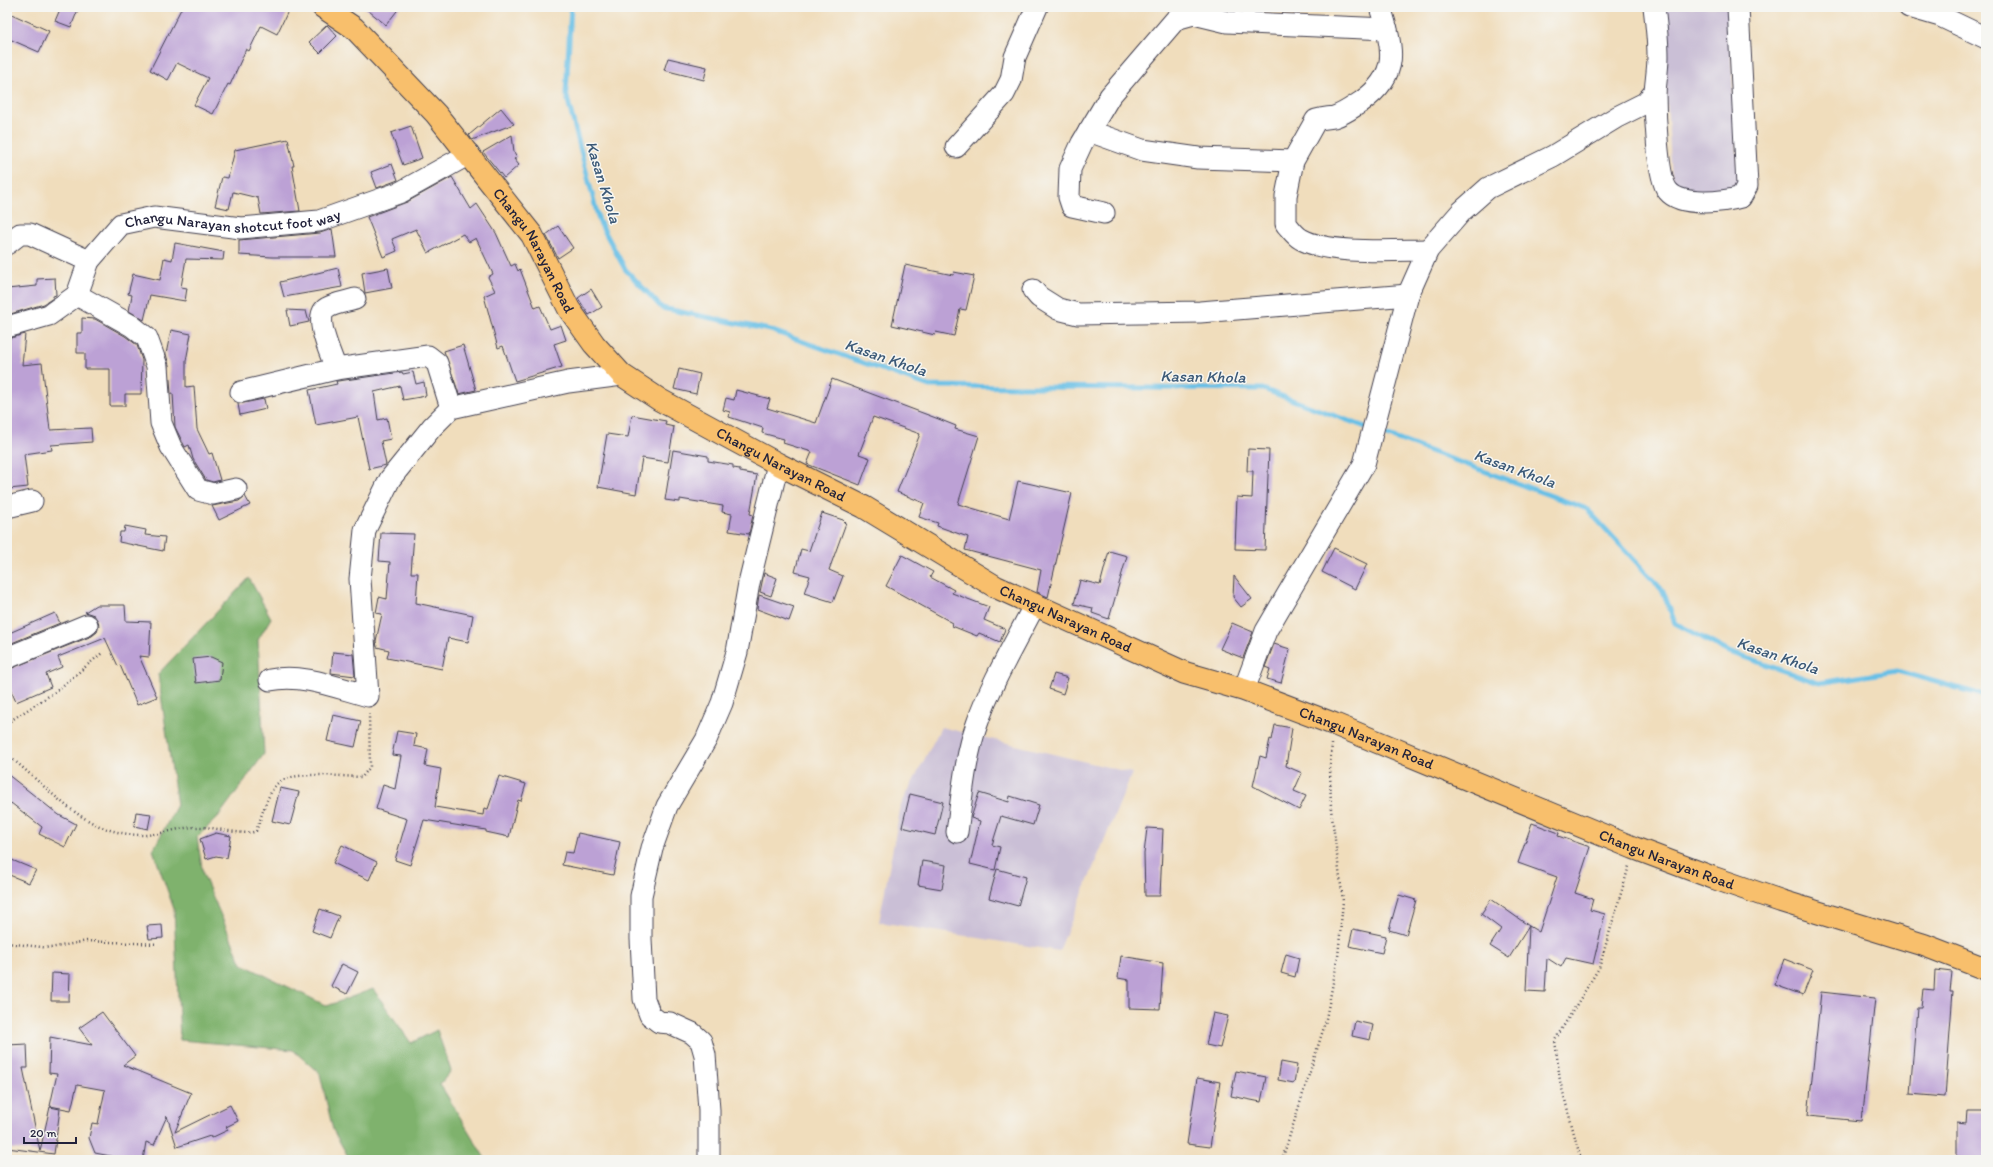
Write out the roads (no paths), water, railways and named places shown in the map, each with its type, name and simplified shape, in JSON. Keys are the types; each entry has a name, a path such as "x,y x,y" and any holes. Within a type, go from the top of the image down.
{"main road":[{"name":"Changu Narayan Road","path":"323,7 354,28 436,114 532,235 569,309 594,344 622,376 660,400 778,464 864,507 996,587 1034,606 1185,673 1244,690 1334,724 1634,848 1773,899 1924,946 1986,969"}],"street":[{"path":"956,147 1004,94 1010,80 1015,57 1037,7"},
{"path":"1380,7 1387,29 1391,62 1389,73 1371,95 1347,111 1334,117 1316,120 1293,162 1286,196 1286,224 1300,239 1320,247 1428,250"},
{"path":"1654,7 1658,56 1655,92 1660,160 1664,185 1669,193 1678,198 1694,201 1722,202 1741,198 1747,186 1738,7"},
{"path":"1909,7 1940,16 1986,38"},
{"path":"1104,213 1072,206 1069,197 1070,169 1089,131 1110,96 1176,19 1194,14 1227,22 1387,29"},
{"path":"1244,690 1266,631 1364,464 1408,295 1428,250 1462,211 1488,188 1553,156 1618,117 1645,104 1655,92"},
{"path":"1089,131 1142,150 1198,158 1293,162"},
{"name":"Changu Narayan shotcut foot way","path":"77,295 90,261 121,224 154,217 241,228 319,221 401,192 468,154"},
{"path":"7,244 20,234 30,234 90,261"},
{"path":"1033,290 1039,297 1058,309 1078,314 1200,312 1408,295"},
{"path":"7,328 49,315 77,295 132,326 147,338 157,366 162,423 171,447 198,490 213,494 236,489"},
{"path":"336,369 320,322 322,313 327,308 355,300"},
{"path":"241,392 336,369 428,356 437,363 450,408"},
{"path":"270,680 283,677 319,683 368,696 360,579 366,530 390,479 432,427 450,408 568,382 622,376"},
{"path":"709,1160 709,1110 705,1055 701,1041 692,1033 670,1023 659,1022 650,1015 644,999 641,939 641,896 652,848 667,806 706,740 722,703 737,652 749,583 778,464"},
{"path":"7,507 32,501"},
{"path":"957,832 966,774 976,726 989,692 1034,606"},
{"path":"7,658 87,625"}],"waterway":[{"name":"Kasan Khola","path":"571,7 566,93 599,221 625,269 662,308 770,330 929,386 1263,389 1368,428"},
{"name":"Kasan Khola","path":"1378,432 1587,509 1663,591 1675,623 1729,652 1819,683 1897,671 1986,696"}]}
